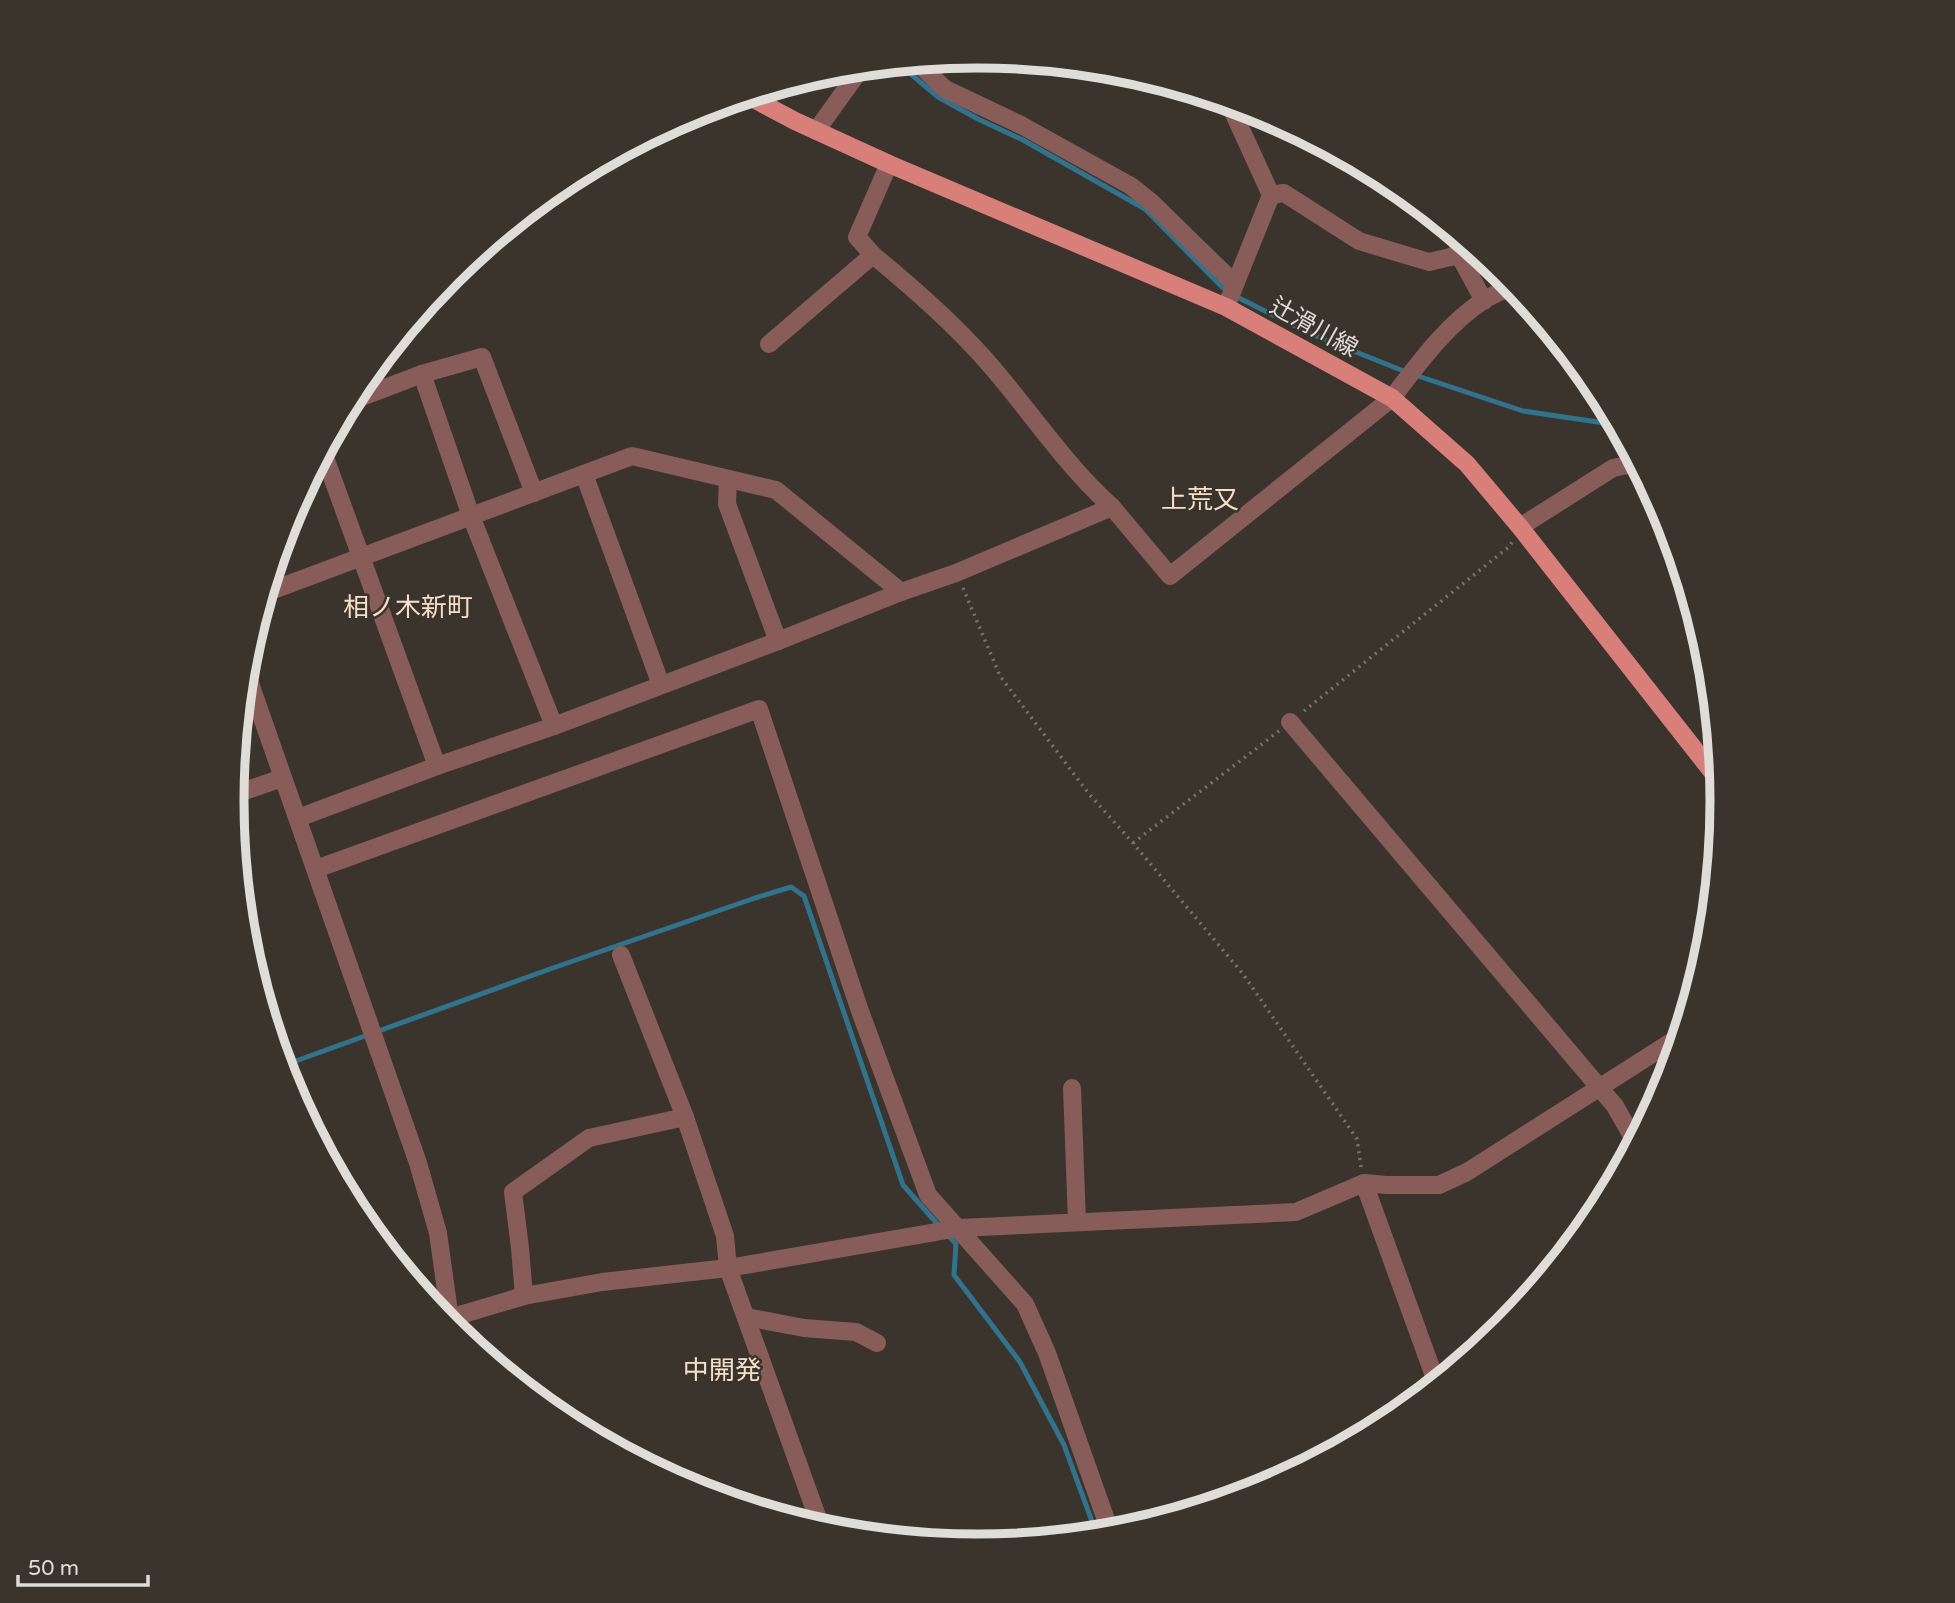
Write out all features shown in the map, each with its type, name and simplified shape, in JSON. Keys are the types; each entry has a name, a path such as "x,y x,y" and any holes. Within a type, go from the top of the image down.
{"main road":[{"name":"辻滑川線","path":"759,102 889,164 1226,307 1392,398 1467,464 1520,527 1710,768"}],"street":[{"path":"926,70 945,89 1021,125 1131,186 1235,284"},
{"path":"816,131 853,79"},
{"path":"1226,307 1271,195 1235,115"},
{"path":"889,164 857,237 873,255 918,292 983,357 1090,488 1112,507 1170,576 1392,398 1449,328 1484,300 1503,290"},
{"path":"1271,195 1284,194 1359,241 1429,262 1459,255"},
{"path":"1458,248 1459,255 1484,300"},
{"path":"769,344 873,255"},
{"path":"368,395 422,374 482,357 534,493"},
{"path":"422,374 471,516 554,726"},
{"path":"276,589 632,456 776,490 901,592"},
{"path":"327,463 437,766"},
{"path":"1520,527 1613,468 1629,465"},
{"path":"584,474 661,685"},
{"path":"729,479 727,504 778,641"},
{"path":"298,818 554,726 956,573 1112,507"},
{"path":"253,692 418,1163 438,1233 447,1307"},
{"path":"316,869 759,709 856,998 928,1195 1025,1304 1047,1353 1107,1523"},
{"path":"1290,722 1615,1106 1631,1134"},
{"path":"244,791 282,778"},
{"path":"621,955 685,1117 725,1236 728,1268 816,1517"},
{"path":"458,1319 524,1296 602,1282 728,1268 958,1228 1296,1212 1364,1183 1439,1185 1467,1172 1670,1043"},
{"path":"1072,1088 1077,1222"},
{"path":"524,1296 513,1192 589,1138 685,1117"},
{"path":"1364,1183 1434,1375"},
{"path":"746,1317 804,1328 856,1332 877,1343"}],"path":[{"path":"1133,843 1290,722 1510,546 1520,527"},
{"path":"956,573 1000,676 1089,794 1243,974 1357,1139 1364,1183"}],"waterway":[{"path":"909,72 938,97 1023,140 1145,209 1222,287 1241,299 1311,334 1406,372"},
{"path":"1415,375 1523,411 1605,423"},
{"path":"293,1062 550,969 791,887 804,896 903,1185 941,1228"},
{"path":"948,1235 956,1244 954,1275 1020,1362 1064,1445 1093,1525"}],"district":[{"name":"上荒又","path":"1200,499"},
{"name":"相ノ木新町","path":"408,607"},
{"name":"中開発","path":"722,1370"}]}
